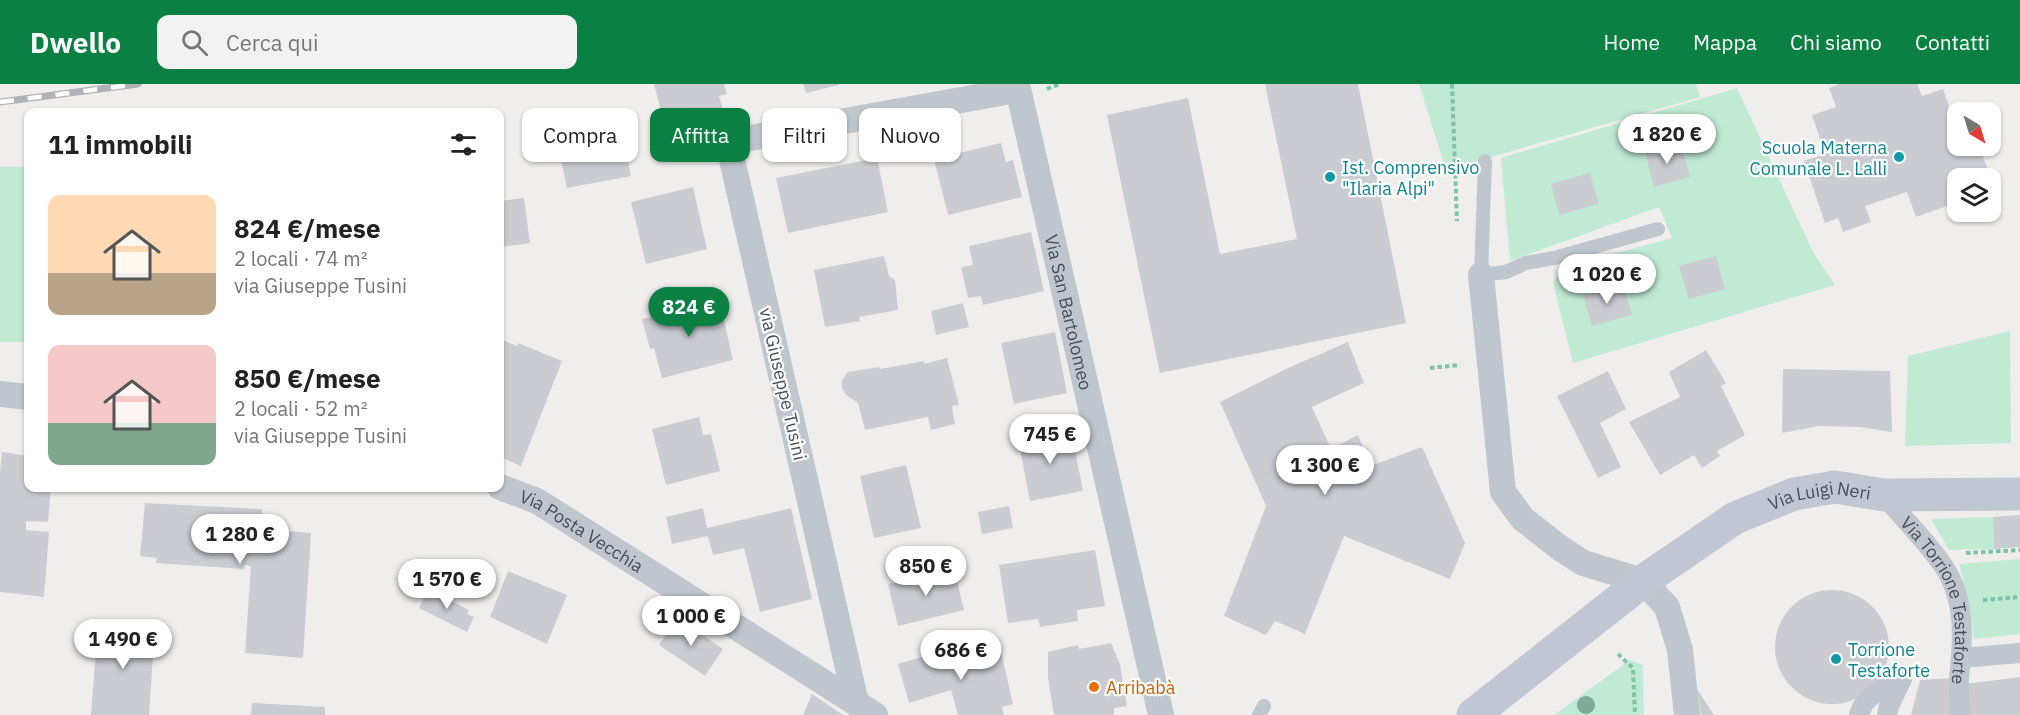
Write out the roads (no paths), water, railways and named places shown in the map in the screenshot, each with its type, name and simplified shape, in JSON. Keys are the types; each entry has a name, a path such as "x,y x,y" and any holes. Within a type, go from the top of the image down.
{"main road":[{"name":"Via Luigi Neri","path":"1473,715 1643,581 1735,518 1794,494 1835,487 1884,495 2020,494"}],"street":[{"name":"via Giuseppe Tusini","path":"865,709 728,142 1017,87"},
{"name":"Via San Bartolomeo","path":"1017,87 1161,715"},
{"path":"1481,275 1503,492 1523,519 1560,548 1583,563 1643,581 1667,607 1680,650 1687,715"},
{"path":"0,394 24,397"},
{"name":"Via Posta Vecchia","path":"504,489 537,501 865,709"},
{"name":"Via Torrione Testaforte","path":"1884,495 1936,555 1947,573 1959,602 1962,623 1960,715"},
{"path":"1962,658 2020,653"},
{"path":"1859,715 1864,701 1872,694 1902,679 1887,715"}],"lane":[{"path":"1485,161 1481,275 1506,272 1526,263 1554,258 1658,229"}],"railway":[{"path":"0,102 138,84"}],"place":[{"name":"Scuola Materna Comunale L. Lalli","path":"1899,157"},
{"name":"Ist. Comprensivo \"Ilaria Alpi\"","path":"1330,177"},
{"name":"Torrione Testaforte","path":"1836,659"},
{"name":"Arribabà","path":"1094,687"}]}
